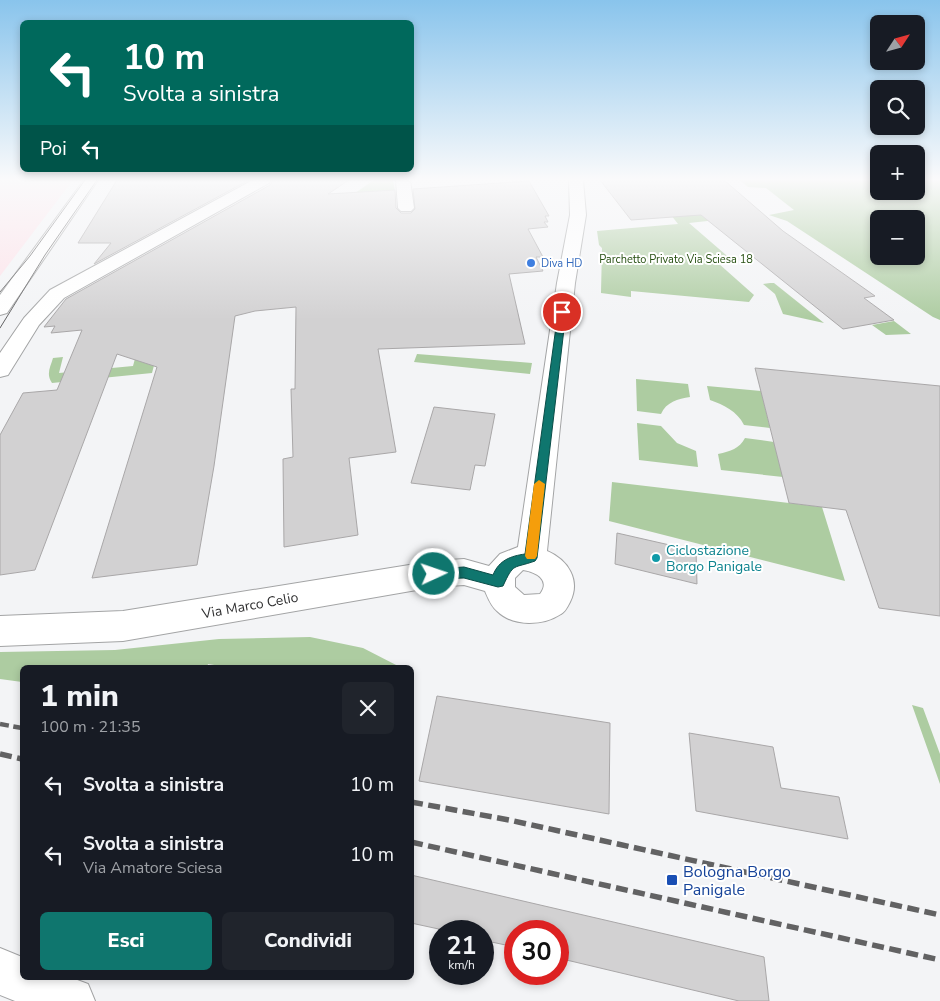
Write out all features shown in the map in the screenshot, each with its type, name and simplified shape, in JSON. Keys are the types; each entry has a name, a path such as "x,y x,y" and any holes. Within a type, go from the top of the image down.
{"street":[{"path":"0,308 58,227"},
{"path":"0,370 44,306 58,294 180,227"},
{"path":"531,558 566,283 576,227"},
{"path":"531,558 547,563 560,579 560,591 550,605 542,609 531,610 512,604 504,598 498,582 500,574 512,561 531,558"},
{"name":"Via Marco Celio","path":"0,631 123,626 434,574 464,572 498,582"},
{"path":"0,972 70,1001"}],"shaded area":[{"path":"0,227 37,227 0,276"}],"green space":[{"name":"Parchetto Privato Via Sciesa 18","path":"647,227 693,227 733,261 718,263 754,295 749,302 631,291 631,297 601,293 602,248 599,245 597,231"},
{"path":"796,227 870,227 870,265 925,265 925,227 940,227 940,320"},
{"path":"774,283 824,323 783,314 775,294 763,284"},
{"path":"166,320 152,373 52,383 50,380 49,371 53,358 63,357 59,373 133,366 145,322"},
{"path":"894,321 911,334 886,335 872,325"},
{"path":"417,354 532,363 530,374 414,362"},
{"path":"636,379 688,384 690,397 669,404 661,414 637,411"},
{"path":"707,386 761,391 770,428 744,425 730,409 710,400"},
{"path":"637,423 661,426 677,443 696,451 698,467 639,460"},
{"path":"745,438 774,442 783,477 721,470 718,454 734,449"},
{"path":"612,482 822,507 845,581 609,521"},
{"path":"310,637 363,648 396,665 20,665 20,682 0,679 0,652 115,650 219,639"},
{"path":"912,705 923,708 940,754 940,784"}],"building":[{"path":"88,227 163,227 94,264 111,243 78,243"},
{"path":"195,227 548,227 528,229 543,257 536,257 543,271 509,274 525,344 378,349 396,452 349,458 358,535 284,547 283,459 293,457 291,389 295,389 296,307 255,311 235,316 214,466 197,565 92,578 157,367 117,354 35,570 0,575 0,435 23,393 57,390 82,330 51,333 55,326 44,327 66,299"},
{"path":"716,227 778,227 875,296 864,298 894,320 843,329"},
{"path":"755,368 940,386 940,616 879,608 846,510 789,503"},
{"path":"434,407 495,414 485,466 475,465 470,490 411,483"},
{"name":"Ciclostazione Borgo Panigale","path":"617,533 696,551 697,584 615,564"},
{"path":"437,696 610,723 609,814 419,781"},
{"path":"689,733 773,747 781,788 839,797 848,839 696,811"},
{"path":"414,876 764,957 769,1001 739,1001 569,961 569,920 504,920 504,945 494,943 494,920 429,920 429,927 414,924"}],"tram line":[{"path":"0,292 51,227"},
{"path":"0,328 65,227"}],"railway":[{"path":"0,724 20,728"},
{"path":"0,754 20,759"},
{"path":"414,803 509,820 940,915"},
{"path":"414,843 940,960"}],"slow traffic":[{"path":"531,556 539,484"}],"place":[{"name":"Diva HD","path":"531,263"},
{"name":"Ciclostazione Borgo Panigale","path":"656,558"},
{"name":"Bologna Borgo Panigale","path":"672,880"}],"route":[{"path":"434,574 464,572 498,582 504,567 512,561 521,558 531,558 562,312"}]}
